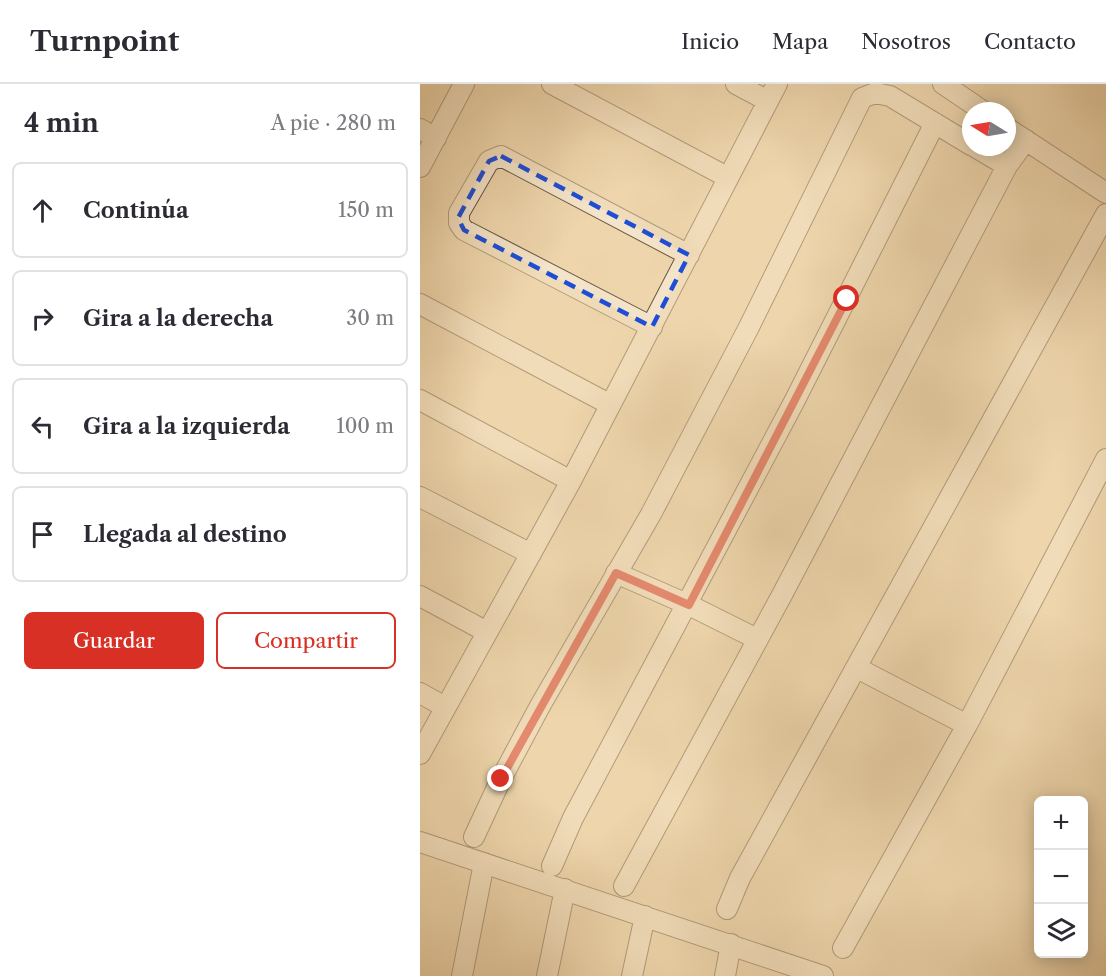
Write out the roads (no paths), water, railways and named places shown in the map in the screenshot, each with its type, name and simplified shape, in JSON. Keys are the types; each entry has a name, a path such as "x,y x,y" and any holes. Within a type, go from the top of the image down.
{"street":[{"path":"420,167 428,133 464,84"},
{"path":"552,84 727,177"},
{"path":"420,754 571,481 773,92 736,84"},
{"path":"951,86 971,102"},
{"path":"474,837 518,748 651,514 748,329 862,98 880,93 962,140"},
{"path":"552,866 573,818 689,605 935,123"},
{"path":"1016,134 1104,187"},
{"path":"624,886 1007,166 1026,140"},
{"path":"652,327 464,230 459,223 459,213 489,161 501,156 688,255"},
{"path":"990,156 1007,166"},
{"path":"727,909 740,878 1106,214"},
{"path":"420,304 609,404"},
{"path":"420,400 571,481"},
{"path":"843,948 967,725 1106,459"},
{"path":"420,497 531,554"},
{"path":"616,573 689,605 757,639"},
{"path":"420,596 487,632"},
{"path":"857,668 967,725"},
{"path":"420,693 445,707"},
{"path":"420,842 731,944 818,975"},
{"path":"462,976 484,863"},
{"path":"547,976 565,889"},
{"path":"632,976 645,916"},
{"path":"725,976 731,944"}]}
